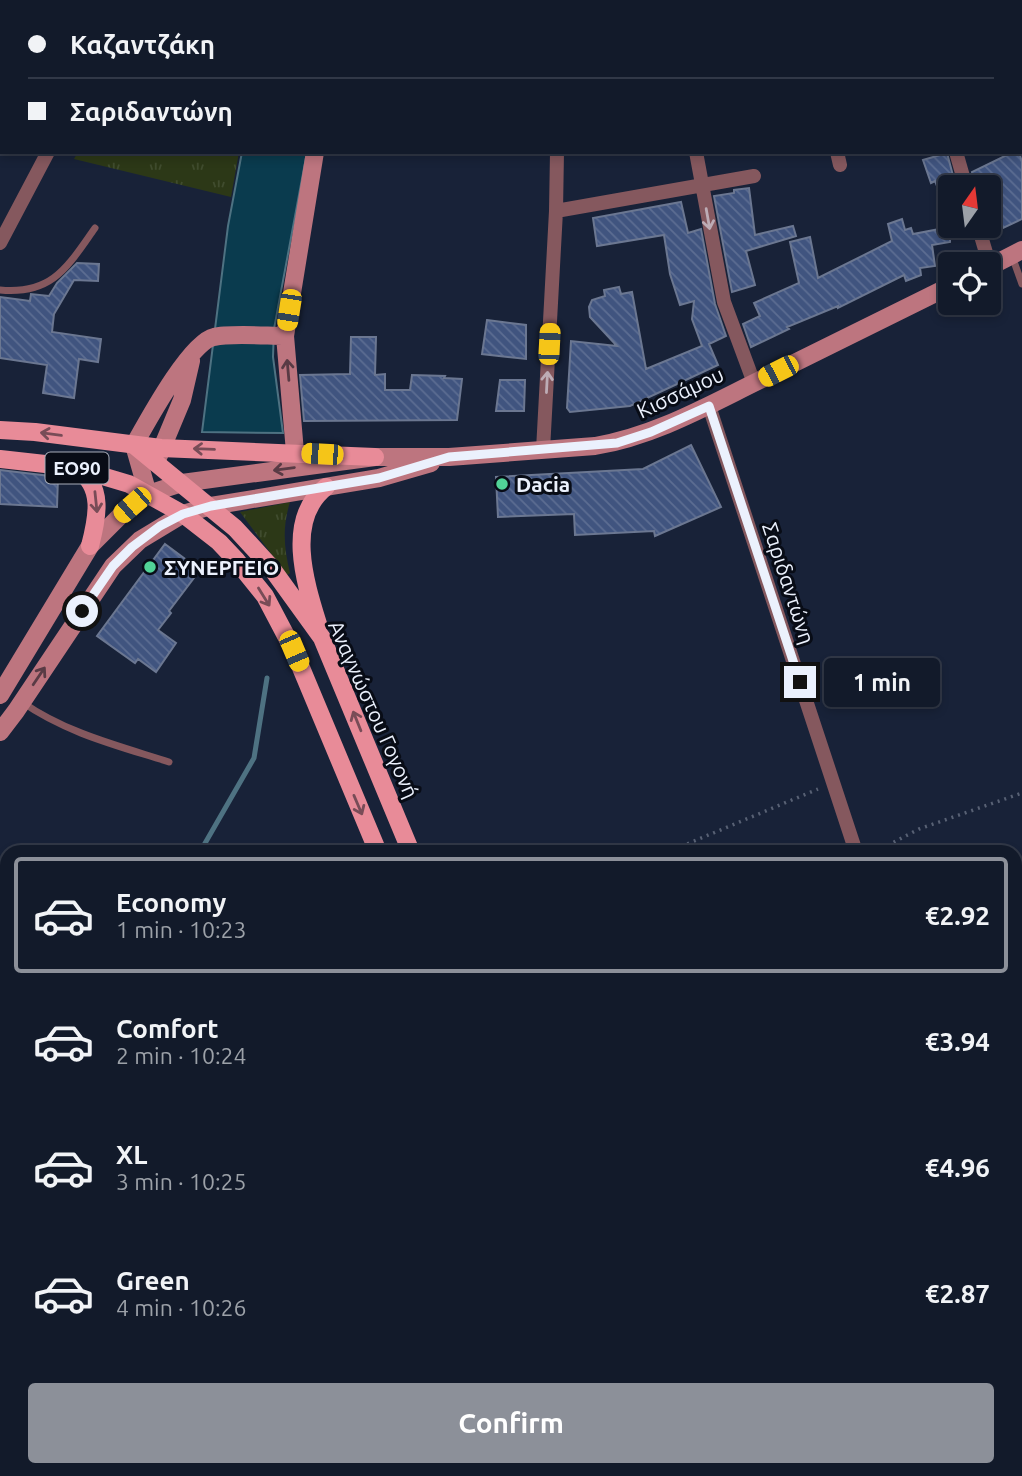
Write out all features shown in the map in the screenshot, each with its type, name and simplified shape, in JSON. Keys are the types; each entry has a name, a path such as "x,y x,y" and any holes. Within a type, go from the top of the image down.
{"main road":[{"path":"295,453 280,336 315,154"},
{"path":"1001,261 1017,253"},
{"name":"Κισσάμου","path":"148,494 182,483 375,457 449,457 617,443 651,432 709,406 938,292"},
{"path":"148,494 134,445 164,390 205,341 214,337 280,336"},
{"path":"0,695 90,546 120,516 148,494 159,455 182,400 191,358"},
{"name":"ΕΟ90","path":"0,430 134,445 159,455 295,453 375,457"},
{"name":"Αναγνώστου Γογονή","path":"159,455 182,483 235,528 270,566 323,638 408,845"},
{"name":"Κισσάμου","path":"0,732 113,566 140,540 183,514 211,506 379,478 449,457"},
{"name":"ΕΟ90","path":"0,460 72,467 111,476 183,514"},
{"path":"72,467 83,473 94,488 97,517 90,546"},
{"path":"323,638 311,602 302,551 304,523 309,506 315,495 326,487"},
{"path":"183,514 228,551 265,596 294,651 375,845"}],"street":[{"path":"0,243 5,223 47,154"},
{"path":"543,450 556,211 556,154"},
{"path":"696,154 724,302 754,383"},
{"path":"957,154 963,175"},
{"path":"556,211 754,176"},
{"name":"Σαριδαντώνη","path":"709,406 854,845"}],"lane":[{"path":"0,289 29,288 60,275 95,228"},
{"path":"1017,253 1022,284"},
{"path":"22,702 47,720 169,762"}],"path":[{"path":"684,845 833,782"},
{"path":"888,845 919,829 1022,793"}],"green space":[{"path":"77,154 239,154 231,197 74,159"},
{"path":"290,502 285,529 290,573 287,575 240,512"}],"water":[{"path":"242,154 307,154 274,329 273,357 283,433 202,432 228,226"}],"building":[{"path":"947,154 953,175 938,175 938,189 935,181 931,183 923,160"},
{"path":"1009,154 1020,154 1022,162 1022,219 1001,229 1001,175 973,175 972,172"},
{"path":"749,188 755,235 793,226 796,236 746,251 755,285 732,292 714,196"},
{"path":"681,202 688,233 701,229 715,304 726,336 709,344 718,365 630,406 570,412 567,408 571,341 617,346 590,317 589,307 592,300 605,296 604,290 619,287 621,294 632,292 646,369 702,346 692,319 694,301 680,305 670,274 664,235 597,246 593,218"},
{"path":"902,219 905,230 911,228 913,234 938,229 938,238 950,238 950,242 932,245 935,266 920,268 921,275 906,281 904,275 838,308 787,327 789,329 751,347 743,324 760,316 754,303 799,283 790,242 810,237 818,278 892,241 888,224"},
{"path":"77,263 99,264 98,281 74,280 54,314 52,332 101,339 98,362 79,359 74,398 43,393 47,365 0,358 0,297 30,301 31,294 49,296 57,283"},
{"path":"487,320 526,325 526,359 482,354"},
{"path":"351,337 376,337 375,375 385,374 385,390 410,390 412,375 462,379 457,420 304,421 300,375 350,374"},
{"path":"500,380 525,380 524,411 496,411"},
{"path":"691,445 721,507 655,536 654,531 575,535 574,514 498,517 496,477 643,469"},
{"path":"0,470 58,477 57,507 0,504"},
{"path":"165,544 200,570 158,630 176,643 156,672 138,659 135,663 97,636"}],"waterway":[{"path":"204,845 254,758 267,678"}],"place":[{"name":"Dacia","path":"502,484"},
{"name":"ΣΥΝΕΡΓΕΙΟ","path":"150,567"}],"route":[{"path":"82,611 113,566 132,547 160,526 183,514 211,506 379,478 449,457 617,443 651,432 709,406 800,682"}]}
